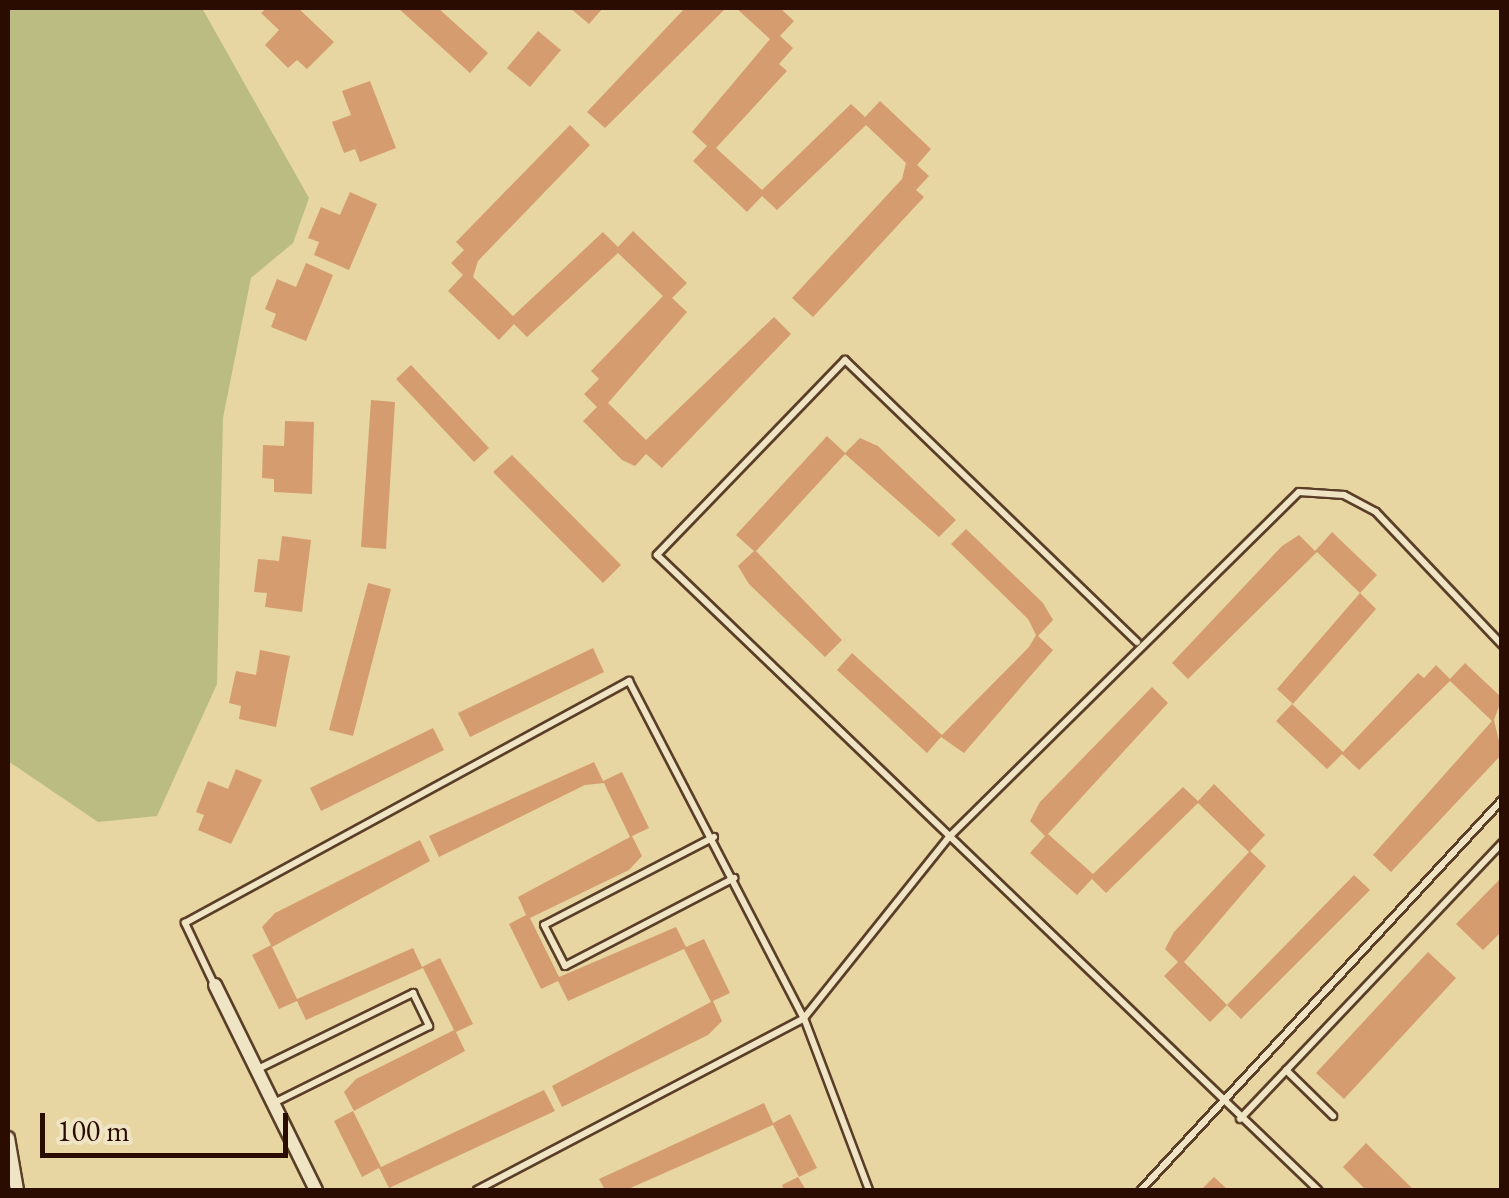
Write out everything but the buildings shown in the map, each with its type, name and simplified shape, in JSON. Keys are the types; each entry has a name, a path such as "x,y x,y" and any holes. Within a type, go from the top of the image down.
{"street":[{"path":"214,984 316,1190"},
{"path":"8,1138 17,1190"}],"lane":[{"path":"1137,642 845,360 658,555 1318,1190"},
{"path":"476,1190 804,1018 949,837 1137,642 1299,492 1344,495 1376,512 1502,645"},
{"path":"214,984 184,923 630,681 714,837 804,1018 869,1190"},
{"path":"1141,1190 1218,1097 1502,800"},
{"path":"714,837 544,925 565,966 734,878"},
{"path":"1240,1118 1502,844"},
{"path":"257,1069 413,993 429,1026 273,1103"},
{"path":"1286,1070 1333,1116"}],"green space":[{"path":"8,8 202,8 309,198 293,243 251,278 223,418 217,684 157,816 98,822 8,761"}]}
